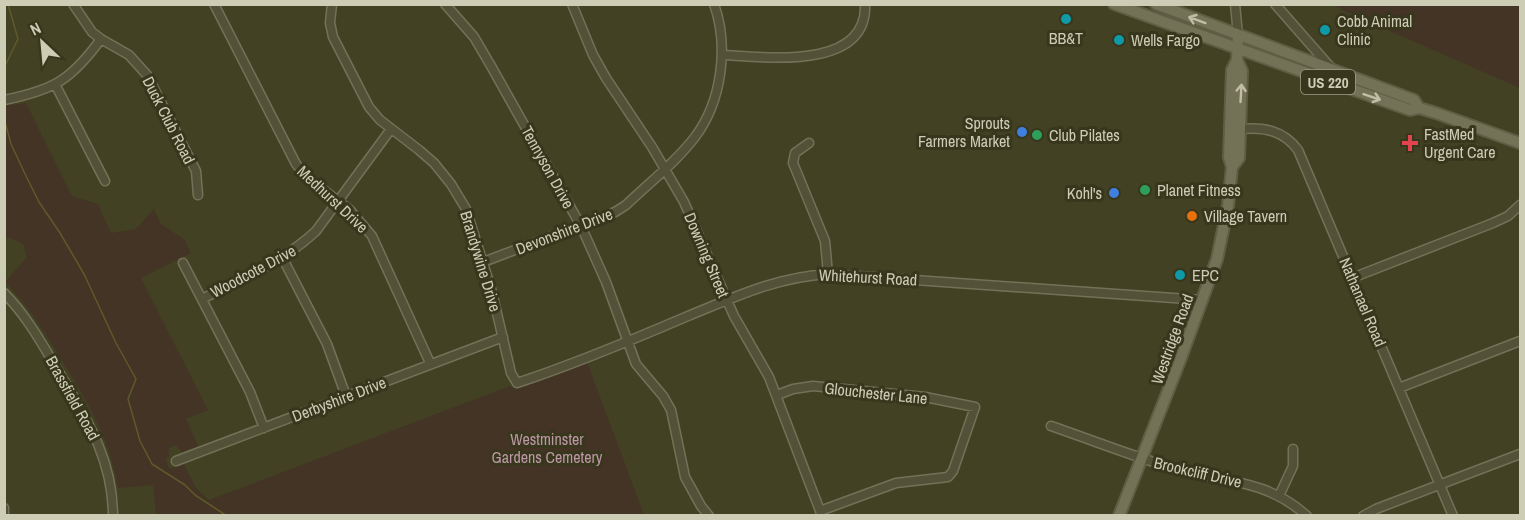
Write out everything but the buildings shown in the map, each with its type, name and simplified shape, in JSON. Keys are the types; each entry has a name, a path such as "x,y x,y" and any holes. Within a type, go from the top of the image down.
{"main road":[{"name":"US 220","path":"1114,4 1410,110 1419,108 1521,143"},
{"name":"US 220","path":"1156,4 1414,100 1419,108"},
{"name":"Westridge Road","path":"1232,167 1239,158 1242,70 1238,60 1238,35"},
{"name":"Westridge Road","path":"1119,516 1202,300 1222,236 1232,167 1229,157 1232,70 1238,60"}],"street":[{"name":"Duck Club Road","path":"73,4 87,27 101,39 129,55 147,75 196,171 198,195"},
{"name":"Medhurst Drive","path":"214,4 291,156 308,178 358,218 372,236 430,363"},
{"name":"Brandywine Drive","path":"332,4 330,23 333,37 369,107 391,129 428,158 451,184 469,216 511,373 516,383"},
{"name":"Tennyson Drive","path":"445,4 474,37 581,226 606,282 636,364 663,396 671,410 685,477 700,506 709,516"},
{"name":"Downing Street","path":"572,4 593,55 606,78 666,168 684,202 740,328 763,365 777,394 821,513"},
{"name":"Devonshire Drive","path":"483,262 615,212 626,205 666,168 696,136 705,121 716,88 723,55 721,31 714,4"},
{"path":"723,55 791,58 831,51 845,44 857,33 866,16 865,4"},
{"name":"Westridge Road","path":"1235,4 1238,35"},
{"path":"1275,4 1333,70"},
{"path":"4,100 55,84 75,71 101,39"},
{"path":"1306,61 1310,50 1309,44"},
{"path":"55,84 105,181"},
{"name":"Woodcote Drive","path":"202,299 303,244 316,231 391,129"},
{"name":"Nathanael Road","path":"1240,129 1276,131 1289,139 1298,150 1453,516"},
{"path":"809,143 795,153 793,164 825,241 828,273"},
{"path":"1352,278 1493,223 1508,216 1521,205"},
{"path":"282,257 319,327 346,396"},
{"path":"183,263 250,392 264,428"},
{"name":"Whitehurst Road","path":"516,383 629,341 727,300 787,279 828,273 1202,300"},
{"name":"Brassfield Road","path":"4,293 33,327 97,440 111,489 113,516"},
{"name":"Derbyshire Drive","path":"176,461 503,337"},
{"path":"1399,388 1521,341"},
{"name":"Glouchester Lane","path":"777,394 793,389 813,387 925,397 975,407 953,471 948,477 896,483 821,513"},
{"name":"Brookcliff Drive","path":"1051,426 1176,469 1261,487 1279,496 1307,516"},
{"path":"1279,496 1293,466 1293,449"},
{"path":"1363,516 1376,508 1521,454"},
{"path":"4,508 4,514"}],"green space":[{"path":"1334,5 1520,5 1520,88 1344,11"},
{"name":"Westminster Gardens Cemetery","path":"26,103 72,196 98,204 111,233 136,229 154,209 161,224 185,240 191,253 141,278 208,410 186,419 198,446 182,452 176,445 169,448 169,457 165,459 170,469 184,464 196,488 209,500 510,386 513,388 587,362 644,515 156,515 153,485 118,488 103,435 88,404 41,327 5,282 27,257 23,244 8,237 5,240 5,106"}],"waterway":[{"path":"4,68 18,39 8,4"},
{"path":"4,118 11,144 39,202 84,274 116,343 136,379 128,399 140,441 152,464 227,516"}],"place":[{"name":"BB&T","path":"1066,19"},
{"name":"Cobb Animal Clinic","path":"1325,30"},
{"name":"Wells Fargo","path":"1119,40"},
{"name":"Sprouts Farmers Market","path":"1022,132"},
{"name":"Club Pilates","path":"1037,135"},
{"name":"FastMed Urgent Care","path":"1410,143"},
{"name":"Planet Fitness","path":"1145,190"},
{"name":"Kohl's","path":"1114,193"},
{"name":"Village Tavern","path":"1192,216"},
{"name":"EPC","path":"1180,275"}]}
